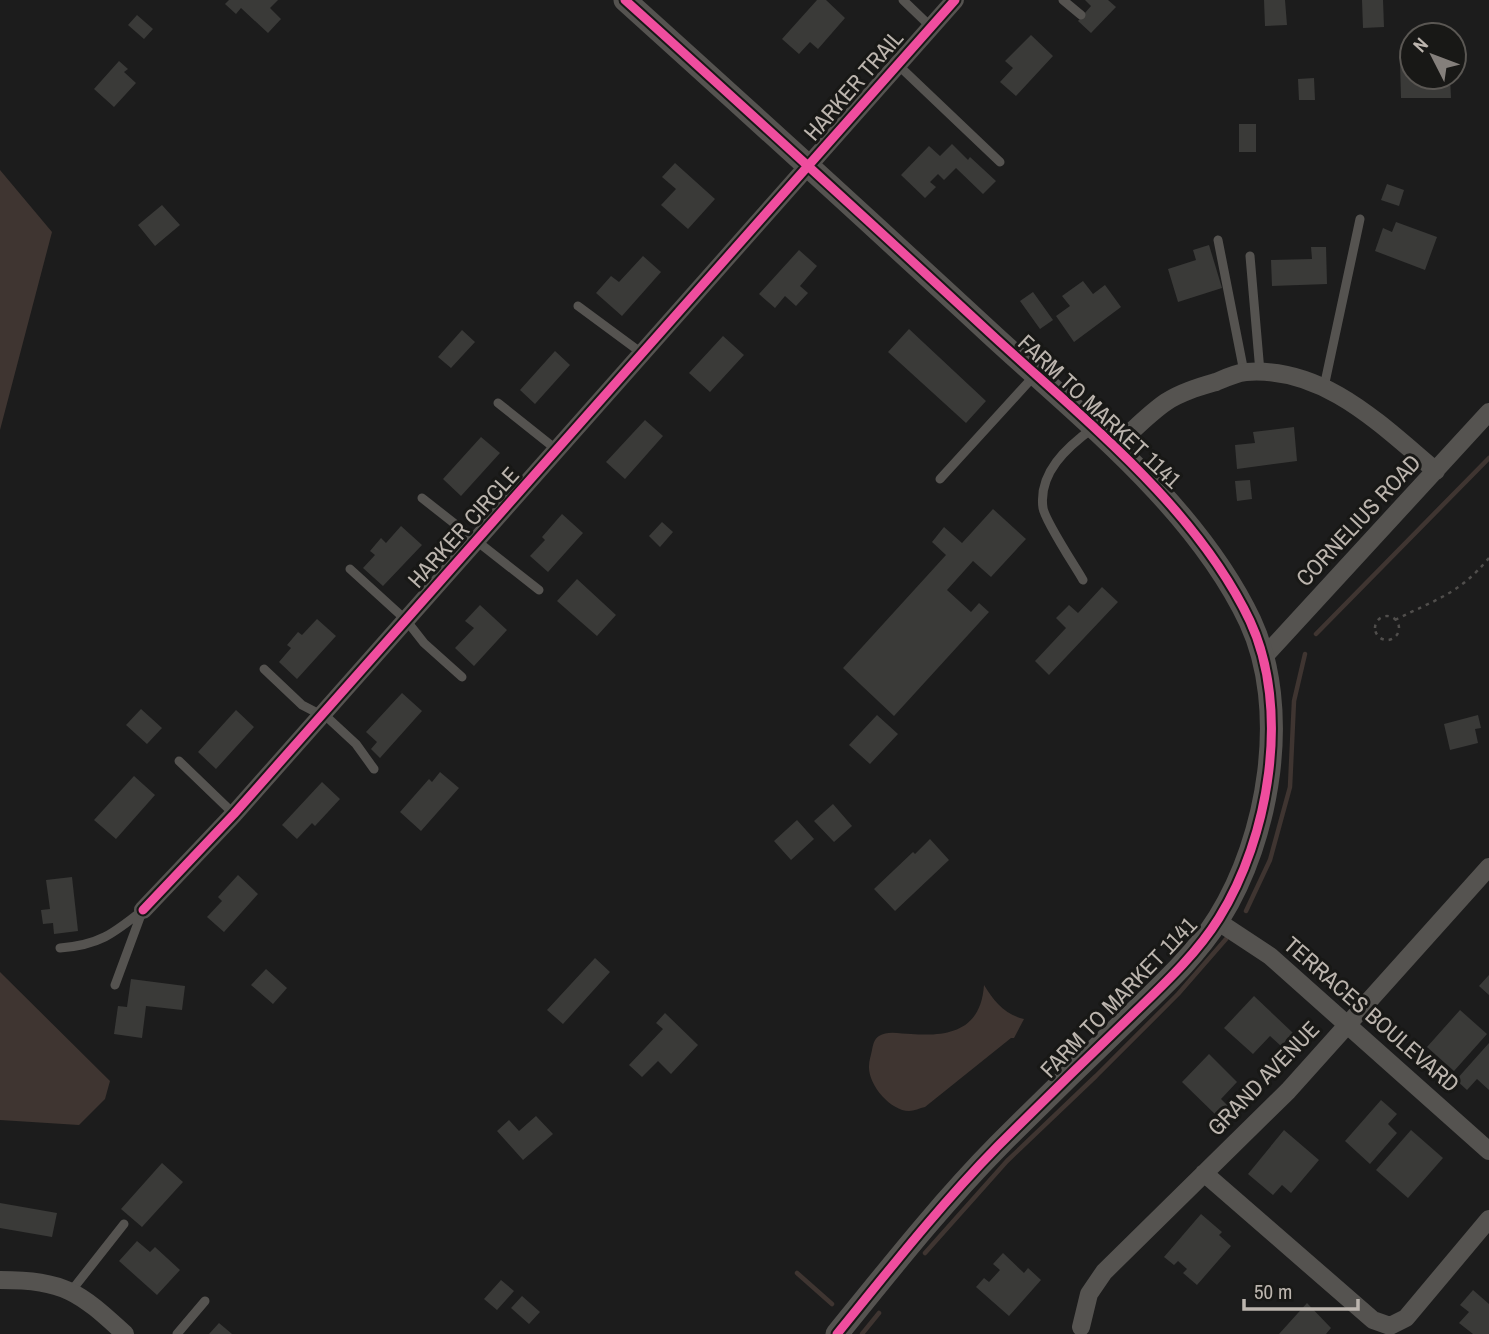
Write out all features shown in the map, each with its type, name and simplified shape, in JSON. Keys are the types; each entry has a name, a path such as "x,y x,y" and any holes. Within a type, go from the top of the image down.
{"street":[{"name":"FARM TO MARKET 1141","path":"625,0 1036,375 1176,509 1212,557 1251,623 1269,693 1267,791 1254,845 1240,882 1217,921 1202,943 1163,985 996,1148 837,1334"},
{"name":"HARKER TRAIL","path":"808,165 955,0"},
{"name":"HARKER CIRCLE","path":"142,910 234,814 808,165"},
{"path":"1114,448 1167,401 1186,391 1252,372 1285,374 1324,387 1377,422 1436,471"},
{"name":"CORNELIUS ROAD","path":"1262,659 1489,412"},
{"name":"GRAND AVENUE","path":"1080,1327 1089,1294 1104,1272 1288,1091 1488,872"},
{"name":"TERRACES BOULEVARD","path":"1217,921 1270,957 1489,1151"},
{"path":"1204,1173 1373,1320 1390,1326 1406,1318 1489,1220"},
{"path":"0,1280 34,1280 72,1290 97,1308 125,1334"}],"lane":[{"path":"903,0 930,26"},
{"path":"1063,0 1081,15"},
{"path":"897,64 1000,162"},
{"path":"1324,387 1360,219"},
{"path":"1218,240 1252,372"},
{"path":"1250,256 1252,372"},
{"path":"578,306 643,354"},
{"path":"940,479 1036,375"},
{"path":"498,403 557,450"},
{"path":"1083,580 1043,510 1043,486 1052,468 1071,444 1093,428"},
{"path":"422,498 539,590"},
{"path":"350,569 406,620 424,643 462,677"},
{"path":"264,669 302,705 329,719 356,744 374,769"},
{"path":"180,761 234,814"},
{"path":"60,948 95,943 117,931 142,910"},
{"path":"115,985 142,910"},
{"path":"72,1290 124,1224"},
{"path":"177,1334 205,1301"}],"path":[{"path":"1395,620 1451,594 1489,558"},
{"path":"1389,616 1395,620 1399,628 1395,637 1384,640 1379,637 1375,628 1380,618 1389,616"}],"shaded area":[{"path":"0,170 52,232 0,430"},
{"path":"0,972 110,1081 105,1099 79,1125 0,1120"},
{"path":"984,985 1000,1006 1024,1019 1014,1038 925,1107 909,1111 888,1102 876,1089 870,1073 870,1060 876,1039 886,1033 925,1035 961,1028 977,1012"}],"building":[{"path":"229,0 278,0 270,8 281,19 268,33 241,8 236,14 225,4"},
{"path":"817,0 826,0 845,18 818,49 810,42 799,54 782,39"},
{"path":"1085,0 1108,0 1116,7 1091,33 1078,21 1091,6"},
{"path":"1264,0 1285,0 1287,25 1265,26"},
{"path":"1362,0 1383,0 1384,27 1363,28"},
{"path":"137,15 153,29 144,39 128,25"},
{"path":"1031,35 1053,56 1016,96 1000,82 1013,68 1005,61"},
{"path":"119,61 128,69 124,72 136,83 114,107 94,89"},
{"path":"1314,78 1315,100 1299,100 1298,79"},
{"path":"1401,91 1451,91 1451,98 1401,98"},
{"path":"1239,124 1256,124 1256,152 1239,152"},
{"path":"952,144 996,181 983,194 956,168 944,180 938,174 930,182 936,187 925,198 901,175 929,146 940,156"},
{"path":"675,163 715,199 688,229 661,205 676,189 662,177"},
{"path":"1387,184 1404,190 1399,206 1381,200"},
{"path":"162,205 180,225 155,246 138,225"},
{"path":"1396,222 1437,237 1425,270 1375,251 1383,228 1392,232"},
{"path":"1209,245 1222,288 1178,302 1168,269 1196,260 1193,250"},
{"path":"1311,247 1326,247 1327,284 1272,286 1271,260 1312,259"},
{"path":"799,250 817,266 800,286 808,293 796,306 785,296 775,308 759,294"},
{"path":"643,256 661,272 622,316 596,293 611,276 619,282"},
{"path":"1083,281 1093,294 1105,285 1121,307 1074,342 1056,316 1070,306 1062,296"},
{"path":"1033,292 1053,320 1040,329 1020,301"},
{"path":"909,329 986,401 966,423 888,352"},
{"path":"462,330 475,342 451,368 438,357"},
{"path":"723,336 744,355 710,392 689,373"},
{"path":"555,351 570,365 535,404 520,390"},
{"path":"645,420 663,436 625,479 606,462"},
{"path":"1294,427 1297,461 1237,469 1235,445 1255,443 1253,432"},
{"path":"481,437 500,453 461,496 443,479"},
{"path":"1250,480 1252,499 1237,501 1235,481"},
{"path":"993,509 1026,539 991,577 973,561 947,590 971,612 979,603 989,612 894,716 843,668 946,555 932,542 944,527 962,543"},
{"path":"562,514 583,533 548,572 530,556 545,540 542,537"},
{"path":"662,522 673,532 660,547 649,536"},
{"path":"401,526 422,545 383,586 363,568 375,555 370,551 381,538 386,543"},
{"path":"577,579 616,615 597,636 557,601"},
{"path":"1102,587 1118,602 1049,675 1035,661 1066,628 1056,618 1069,605 1078,613"},
{"path":"480,605 507,630 474,666 455,648 474,628 465,621"},
{"path":"317,619 336,636 297,679 279,662 291,648 287,645 298,632 302,635"},
{"path":"402,693 422,711 380,758 371,749 377,742 366,732"},
{"path":"141,709 162,728 147,744 126,725"},
{"path":"236,710 254,727 216,769 198,752"},
{"path":"877,715 898,734 870,764 849,745"},
{"path":"1478,715 1481,728 1475,729 1478,743 1450,750 1444,724"},
{"path":"440,772 459,788 421,831 400,812 429,779 432,782"},
{"path":"134,776 155,795 116,839 94,820"},
{"path":"322,782 340,799 315,826 312,823 297,839 282,825"},
{"path":"833,804 852,826 834,842 814,821"},
{"path":"797,820 814,839 791,860 774,841"},
{"path":"930,839 949,860 895,911 874,889"},
{"path":"238,875 258,894 224,932 207,917 222,901 218,897"},
{"path":"72,877 78,931 54,934 53,923 43,924 41,910 50,909 46,880"},
{"path":"595,958 610,972 563,1024 547,1010"},
{"path":"266,969 287,988 273,1004 251,985"},
{"path":"1489,975 1489,995 1479,986"},
{"path":"131,979 185,986 182,1010 146,1006 142,1038 114,1034 118,1006 127,1007"},
{"path":"1254,996 1293,1033 1281,1046 1270,1036 1253,1054 1224,1028"},
{"path":"1460,1010 1487,1034 1454,1071 1427,1047"},
{"path":"665,1013 698,1045 671,1074 658,1061 642,1077 629,1065 663,1029 656,1023"},
{"path":"1489,1043 1489,1090 1477,1079 1467,1090 1456,1080"},
{"path":"1209,1054 1237,1082 1221,1099 1229,1107 1219,1118 1182,1082"},
{"path":"1381,1100 1397,1114 1388,1124 1397,1133 1370,1164 1345,1141"},
{"path":"536,1116 553,1134 523,1160 497,1131 509,1120 519,1131"},
{"path":"1284,1130 1319,1160 1291,1193 1282,1185 1273,1195 1248,1174"},
{"path":"1411,1130 1443,1158 1408,1198 1376,1170"},
{"path":"162,1163 183,1182 142,1227 121,1209"},
{"path":"0,1203 57,1213 52,1237 0,1228"},
{"path":"1201,1214 1222,1232 1219,1235 1231,1246 1197,1285 1183,1273 1187,1269 1178,1261 1174,1265 1164,1257"},
{"path":"137,1241 150,1252 155,1247 180,1270 157,1295 119,1261"},
{"path":"1003,1253 1024,1273 1028,1268 1041,1280 1009,1316 976,1287 984,1278 989,1282 1000,1270 993,1264"},
{"path":"501,1280 514,1291 497,1310 484,1299"},
{"path":"1473,1290 1489,1304 1489,1334 1473,1334 1459,1323 1469,1312 1460,1305"},
{"path":"522,1296 540,1312 529,1324 511,1308"},
{"path":"1307,1303 1331,1328 1326,1334 1279,1334"},
{"path":"219,1323 232,1334 209,1334"}],"waterway":[{"path":"1316,634 1489,458"},
{"path":"1246,911 1270,860 1290,787 1294,701 1305,654"},
{"path":"925,1253 1007,1161 1178,994 1226,939"},
{"path":"797,1273 832,1304"},
{"path":"862,1334 879,1313"}],"cycle path":[{"path":"625,0 1099,432 1168,502 1200,540 1227,579 1250,621 1262,656 1269,693 1269,772 1262,812 1251,850 1236,886 1210,932 1166,982 977,1168 915,1238 837,1334"},
{"path":"143,910 234,814 955,0"}]}
